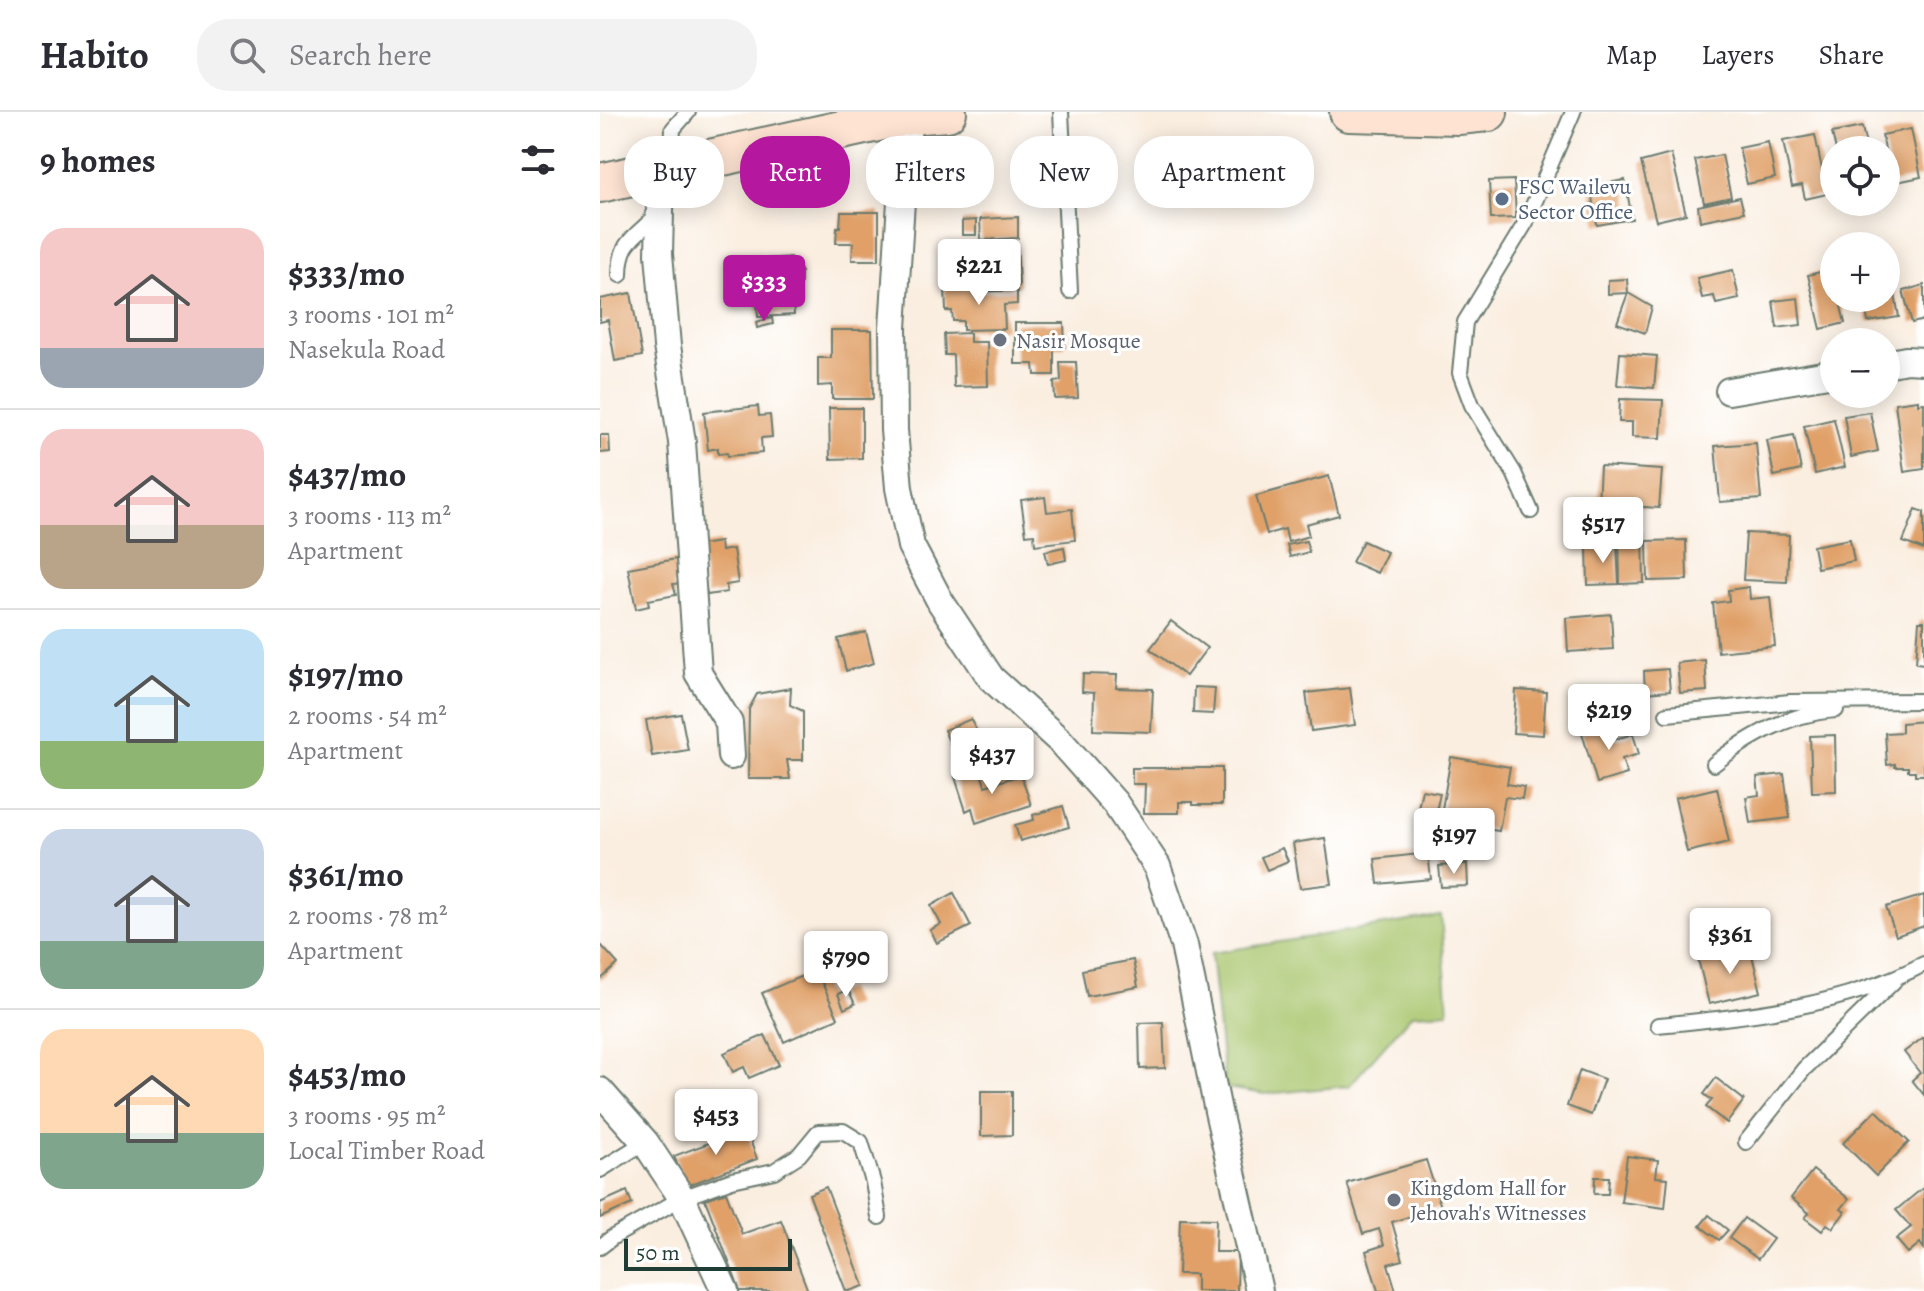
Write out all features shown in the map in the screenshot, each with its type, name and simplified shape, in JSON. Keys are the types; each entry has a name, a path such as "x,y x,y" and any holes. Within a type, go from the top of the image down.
{"main road":[{"path":"1349,112 1468,113"},
{"path":"724,158 929,114"},
{"path":"600,183 624,178"}],"street":[{"path":"929,114 904,154 893,328 899,488 911,546 940,601 991,678 1060,741 1115,803 1157,866 1184,945 1259,1291"},
{"path":"660,208 659,254 667,346 682,442 698,673 729,723 731,756"},
{"path":"1900,361 1924,361"},
{"path":"1729,391 1820,375"},
{"path":"600,1091 645,1142 682,1198 725,1291"}],"lane":[{"path":"671,136 673,129 688,112"},
{"path":"1061,112 1070,291"},
{"path":"1531,511 1514,473 1472,405 1460,373 1465,322 1526,222 1573,112"},
{"path":"620,275 620,257 628,242 653,219 654,208"},
{"path":"1667,714 1790,702 1924,702"},
{"path":"1714,764 1739,744 1777,724 1823,711 1924,702"},
{"path":"1658,1025 1747,1016 1847,996 1897,978 1924,964"},
{"path":"1746,1142 1804,1069 1897,978"},
{"path":"600,1247 682,1198 732,1180 774,1171 799,1155 818,1132 843,1131 861,1142 879,1217"},
{"path":"600,1170 645,1142"}],"green space":[{"path":"1441,916 1448,1012 1412,1014 1349,1086 1265,1094 1225,1088 1211,953"}],"building":[{"path":"1862,127 1864,136 1833,136 1832,133"},
{"path":"1911,129 1921,177 1900,181 1900,136 1882,135"},
{"path":"1815,135 1820,160 1820,196 1805,199 1802,185 1792,187 1783,141"},
{"path":"1768,142 1775,178 1747,184 1739,148"},
{"path":"1671,154 1686,214 1656,221 1641,162"},
{"path":"1722,155 1731,197 1704,203 1695,160"},
{"name":"FSC Wailevu Sector Office","path":"1514,180 1516,218 1491,219 1489,181"},
{"path":"1625,180 1632,219 1597,225 1590,186"},
{"path":"1740,197 1744,212 1700,221 1698,206"},
{"path":"841,212 879,212 879,260 852,260 853,243 836,243"},
{"path":"1018,217 1018,238 981,240 980,219"},
{"path":"976,220 976,235 962,235 962,221"},
{"path":"1017,242 1019,286 981,287 979,244"},
{"path":"790,257 791,271 801,270 801,283 792,283 794,315 758,317 754,260"},
{"path":"1733,270 1739,299 1716,304 1714,296 1702,298 1697,278"},
{"path":"1820,272 1820,312 1842,312 1845,323 1821,328 1808,275"},
{"path":"1627,279 1628,293 1608,294 1608,280"},
{"path":"1924,285 1924,320 1912,323 1903,291"},
{"path":"976,287 977,292 1017,290 1017,304 1004,305 1005,329 963,330 963,321 953,321 952,311 946,311 945,288"},
{"path":"631,293 642,356 615,361 608,320 600,322 600,299"},
{"path":"1628,293 1652,307 1645,333 1617,323"},
{"path":"1798,298 1801,325 1777,328 1773,301"},
{"path":"1866,312 1898,312 1899,317 1868,322"},
{"path":"772,318 773,324 757,328 756,322"},
{"path":"1015,323 1064,323 1065,347 1054,347 1054,375 1035,375 1034,364 1015,364"},
{"path":"831,330 872,330 873,399 832,399 832,385 818,386 818,358 831,358"},
{"path":"970,333 970,342 987,342 988,386 954,387 953,355 945,355 944,334"},
{"path":"1620,353 1657,356 1654,388 1617,385"},
{"path":"1060,362 1076,362 1078,398 1055,399 1054,382 1061,381"},
{"path":"1620,399 1663,400 1661,438 1632,437 1632,422 1619,422"},
{"path":"1918,400 1918,404 1924,403 1924,469 1904,472 1896,408 1900,408 1900,402"},
{"path":"758,406 759,416 770,415 772,437 761,438 762,453 728,456 727,453 718,454 718,448 708,450 704,412"},
{"path":"829,408 862,408 862,458 830,459"},
{"path":"1870,412 1878,451 1851,457 1844,416"},
{"path":"1834,419 1845,467 1815,474 1804,426"},
{"path":"600,435 609,435 610,452 600,453"},
{"path":"1794,435 1801,470 1774,476 1767,440"},
{"path":"1756,443 1761,499 1720,502 1715,446"},
{"path":"1600,466 1662,470 1659,508 1598,504"},
{"path":"1329,476 1339,515 1306,524 1309,536 1288,542 1285,529 1267,534 1256,496"},
{"path":"1045,497 1047,512 1072,509 1075,540 1035,545 1034,534 1026,535 1021,500"},
{"path":"1916,509 1924,512 1924,550 1903,542"},
{"path":"1619,532 1643,532 1644,583 1620,584"},
{"path":"1746,533 1789,535 1787,582 1743,580"},
{"path":"1850,539 1854,561 1817,568 1813,546"},
{"path":"1686,540 1687,580 1648,581 1647,541"},
{"path":"1306,541 1309,552 1290,557 1287,545"},
{"path":"1363,541 1387,552 1377,573 1352,562"},
{"path":"720,542 721,551 733,549 738,583 726,585 727,592 707,595 700,545"},
{"path":"1617,545 1619,584 1588,585 1587,546"},
{"path":"1064,547 1066,560 1048,564 1045,551"},
{"path":"676,559 681,583 673,584 676,595 648,600 649,606 636,609 628,568"},
{"path":"1749,587 1750,599 1770,597 1775,646 1718,652 1713,603 1729,601 1728,590"},
{"path":"1611,614 1613,649 1568,652 1566,618"},
{"path":"1171,621 1207,648 1186,676 1150,649"},
{"path":"1919,621 1924,621 1924,664 1916,663"},
{"path":"866,632 874,663 846,671 838,639"},
{"path":"1705,660 1707,691 1680,693 1677,663"},
{"path":"1668,669 1670,691 1645,693 1644,671"},
{"path":"1083,674 1117,675 1116,688 1153,689 1151,732 1093,730 1094,693 1082,692"},
{"path":"1194,687 1215,688 1213,714 1193,713"},
{"path":"791,688 790,705 803,711 803,760 787,760 790,779 748,779 749,709 757,694"},
{"path":"1350,688 1355,725 1311,731 1306,693"},
{"path":"1516,690 1546,692 1543,735 1513,733"},
{"path":"681,714 688,750 652,756 646,720"},
{"path":"971,719 987,755 960,767 944,730"},
{"path":"1924,721 1924,775 1915,775 1915,771 1908,771 1908,767 1887,765 1885,733 1902,732 1902,723"},
{"path":"1612,725 1616,739 1633,734 1639,754 1622,759 1627,774 1597,783 1582,733"},
{"path":"1835,735 1836,791 1812,792 1810,736"},
{"path":"1451,757 1510,767 1507,784 1524,787 1522,799 1505,797 1499,831 1473,827 1474,821 1441,815"},
{"path":"1132,768 1222,768 1222,805 1179,802 1179,813 1144,813 1145,784 1132,784"},
{"path":"980,770 985,786 1021,775 1031,805 976,823 972,808 966,811 955,777"},
{"path":"1784,774 1790,818 1750,823 1746,797 1759,795 1757,777"},
{"path":"1717,788 1729,842 1687,852 1675,798"},
{"path":"1422,790 1440,793 1435,816 1417,812"},
{"path":"1063,806 1069,827 1020,841 1015,825 1034,820 1033,815"},
{"path":"1325,838 1332,884 1300,888 1293,843"},
{"path":"1282,848 1288,861 1267,870 1261,857"},
{"path":"1428,853 1431,879 1378,884 1375,859"},
{"path":"1467,864 1468,886 1441,887 1439,866"},
{"path":"954,893 971,926 937,943 930,930 941,924 931,906"},
{"path":"1924,895 1924,926 1896,936 1886,907"},
{"path":"600,944 618,964 600,980"},
{"path":"1750,947 1761,992 1709,1004 1698,959"},
{"path":"1133,960 1138,987 1087,996 1082,970"},
{"path":"816,970 838,1018 784,1042 762,993"},
{"path":"848,989 855,1004 844,1009 838,994"},
{"path":"1163,1022 1165,1068 1140,1069 1139,1023"},
{"path":"765,1035 779,1065 749,1078 744,1067 733,1072 724,1053"},
{"path":"1924,1037 1924,1095 1912,1080 1920,1073 1904,1052"},
{"path":"1580,1070 1604,1079 1591,1115 1567,1106"},
{"path":"1716,1078 1744,1100 1727,1123 1706,1107 1712,1100 1704,1094"},
{"path":"981,1091 1012,1091 1012,1135 981,1136"},
{"path":"1876,1110 1909,1142 1876,1176 1843,1143"},
{"path":"746,1129 757,1159 686,1186 674,1156"},
{"path":"1627,1156 1658,1160 1656,1177 1668,1178 1665,1208 1621,1202"},
{"path":"1426,1160 1441,1207 1392,1222 1403,1260 1388,1264 1396,1291 1378,1291 1366,1251 1384,1245 1379,1229 1363,1234 1347,1183"},
{"path":"1813,1170 1849,1199 1841,1209 1845,1212 1833,1228 1827,1224 1822,1231 1805,1218 1809,1213 1791,1198"},
{"path":"1595,1177 1609,1177 1608,1194 1594,1194"},
{"path":"826,1187 864,1286 849,1291 846,1291 809,1194"},
{"path":"1924,1187 1924,1249 1920,1243 1908,1253 1896,1239 1911,1227 1896,1210"},
{"path":"627,1191 632,1204 600,1218 600,1203"},
{"path":"726,1192 742,1234 781,1220 808,1291 740,1291 705,1199"},
{"path":"1709,1215 1728,1230 1719,1240 1700,1226"},
{"path":"1180,1218 1216,1219 1215,1252 1238,1252 1237,1291 1196,1291 1196,1274 1178,1274"},
{"path":"1744,1218 1773,1239 1758,1259 1729,1238"}],"place":[{"name":"FSC Wailevu Sector Office","path":"1502,199"},
{"name":"Nasir Mosque","path":"1000,340"},
{"name":"Kingdom Hall for Jehovah's Witnesses","path":"1394,1200"}]}
